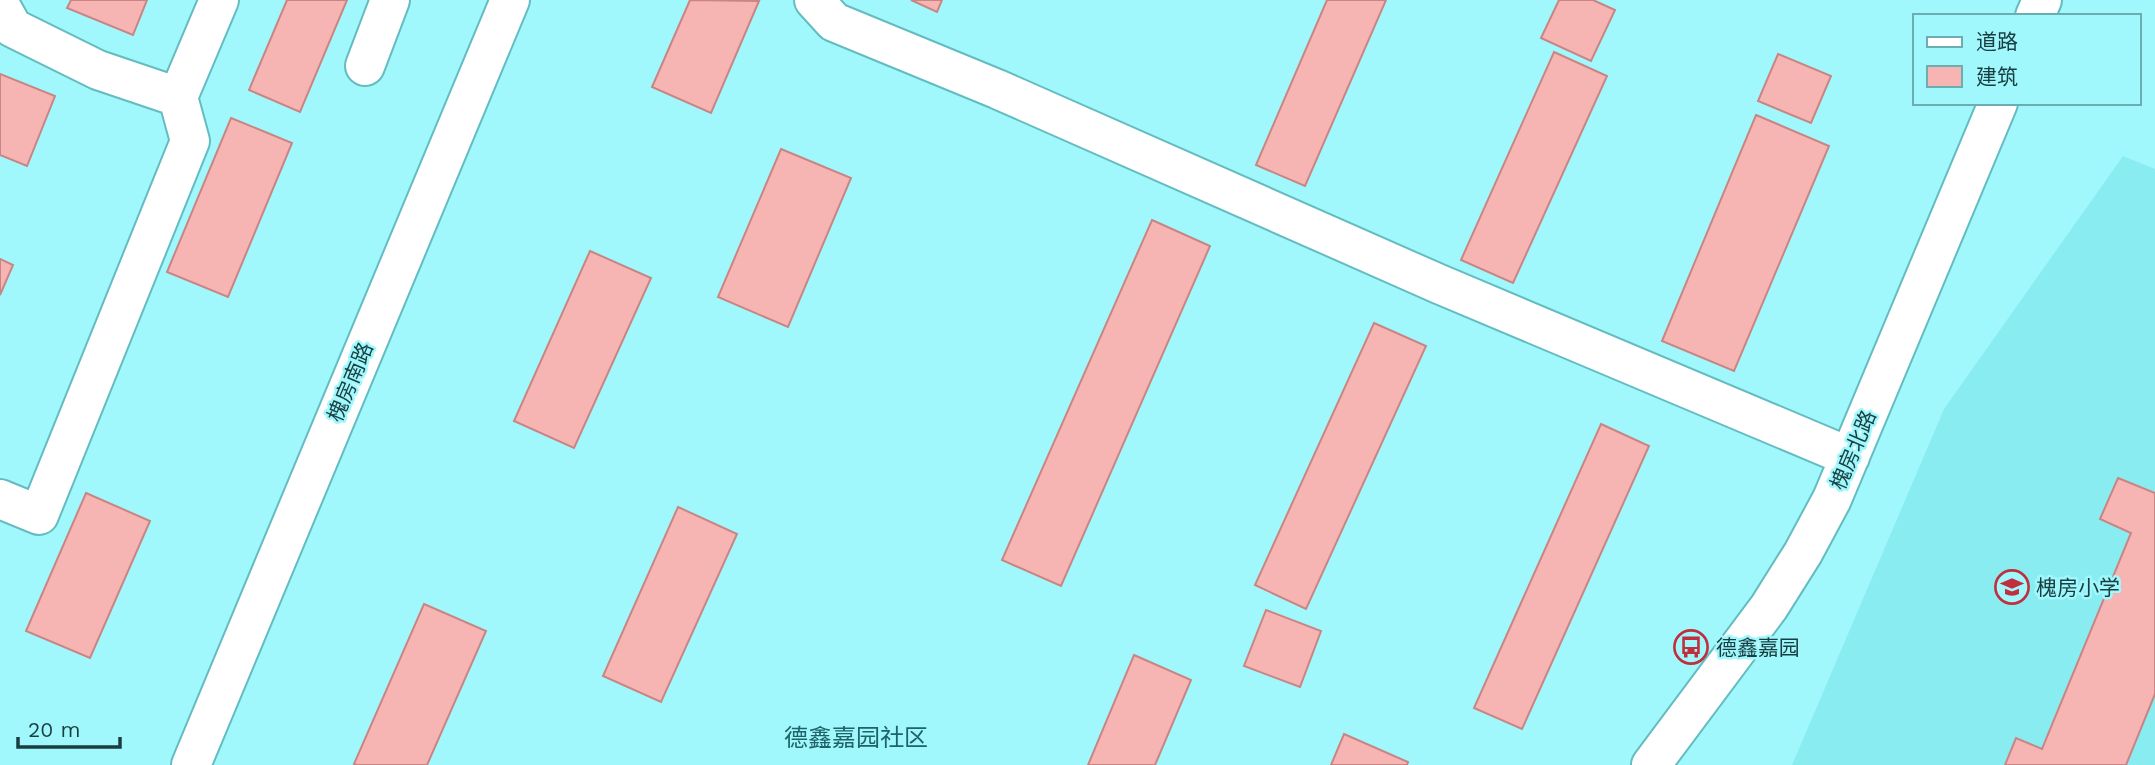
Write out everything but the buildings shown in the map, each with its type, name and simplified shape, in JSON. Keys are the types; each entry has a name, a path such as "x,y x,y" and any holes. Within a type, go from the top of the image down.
{"street":[{"path":"0,499 39,515 190,141 178,97 219,0"},
{"path":"365,65 390,0"},
{"name":"槐房南路","path":"191,765 509,0"},
{"path":"814,0 834,23 997,89 1439,284 1850,457"},
{"path":"0,5 13,28 98,70 178,97"},
{"name":"槐房北路","path":"1651,765 1769,607 1820,521 1850,457 1997,105"}],"shaded area":[{"name":"槐房小学","path":"2123,156 2155,169 2155,765 1792,765 1944,409"}],"place":[{"name":"槐房小学","path":"2012,587"},
{"name":"德鑫嘉园","path":"1691,647"}],"district":[{"name":"德鑫嘉园社区","path":"856,738"}]}
